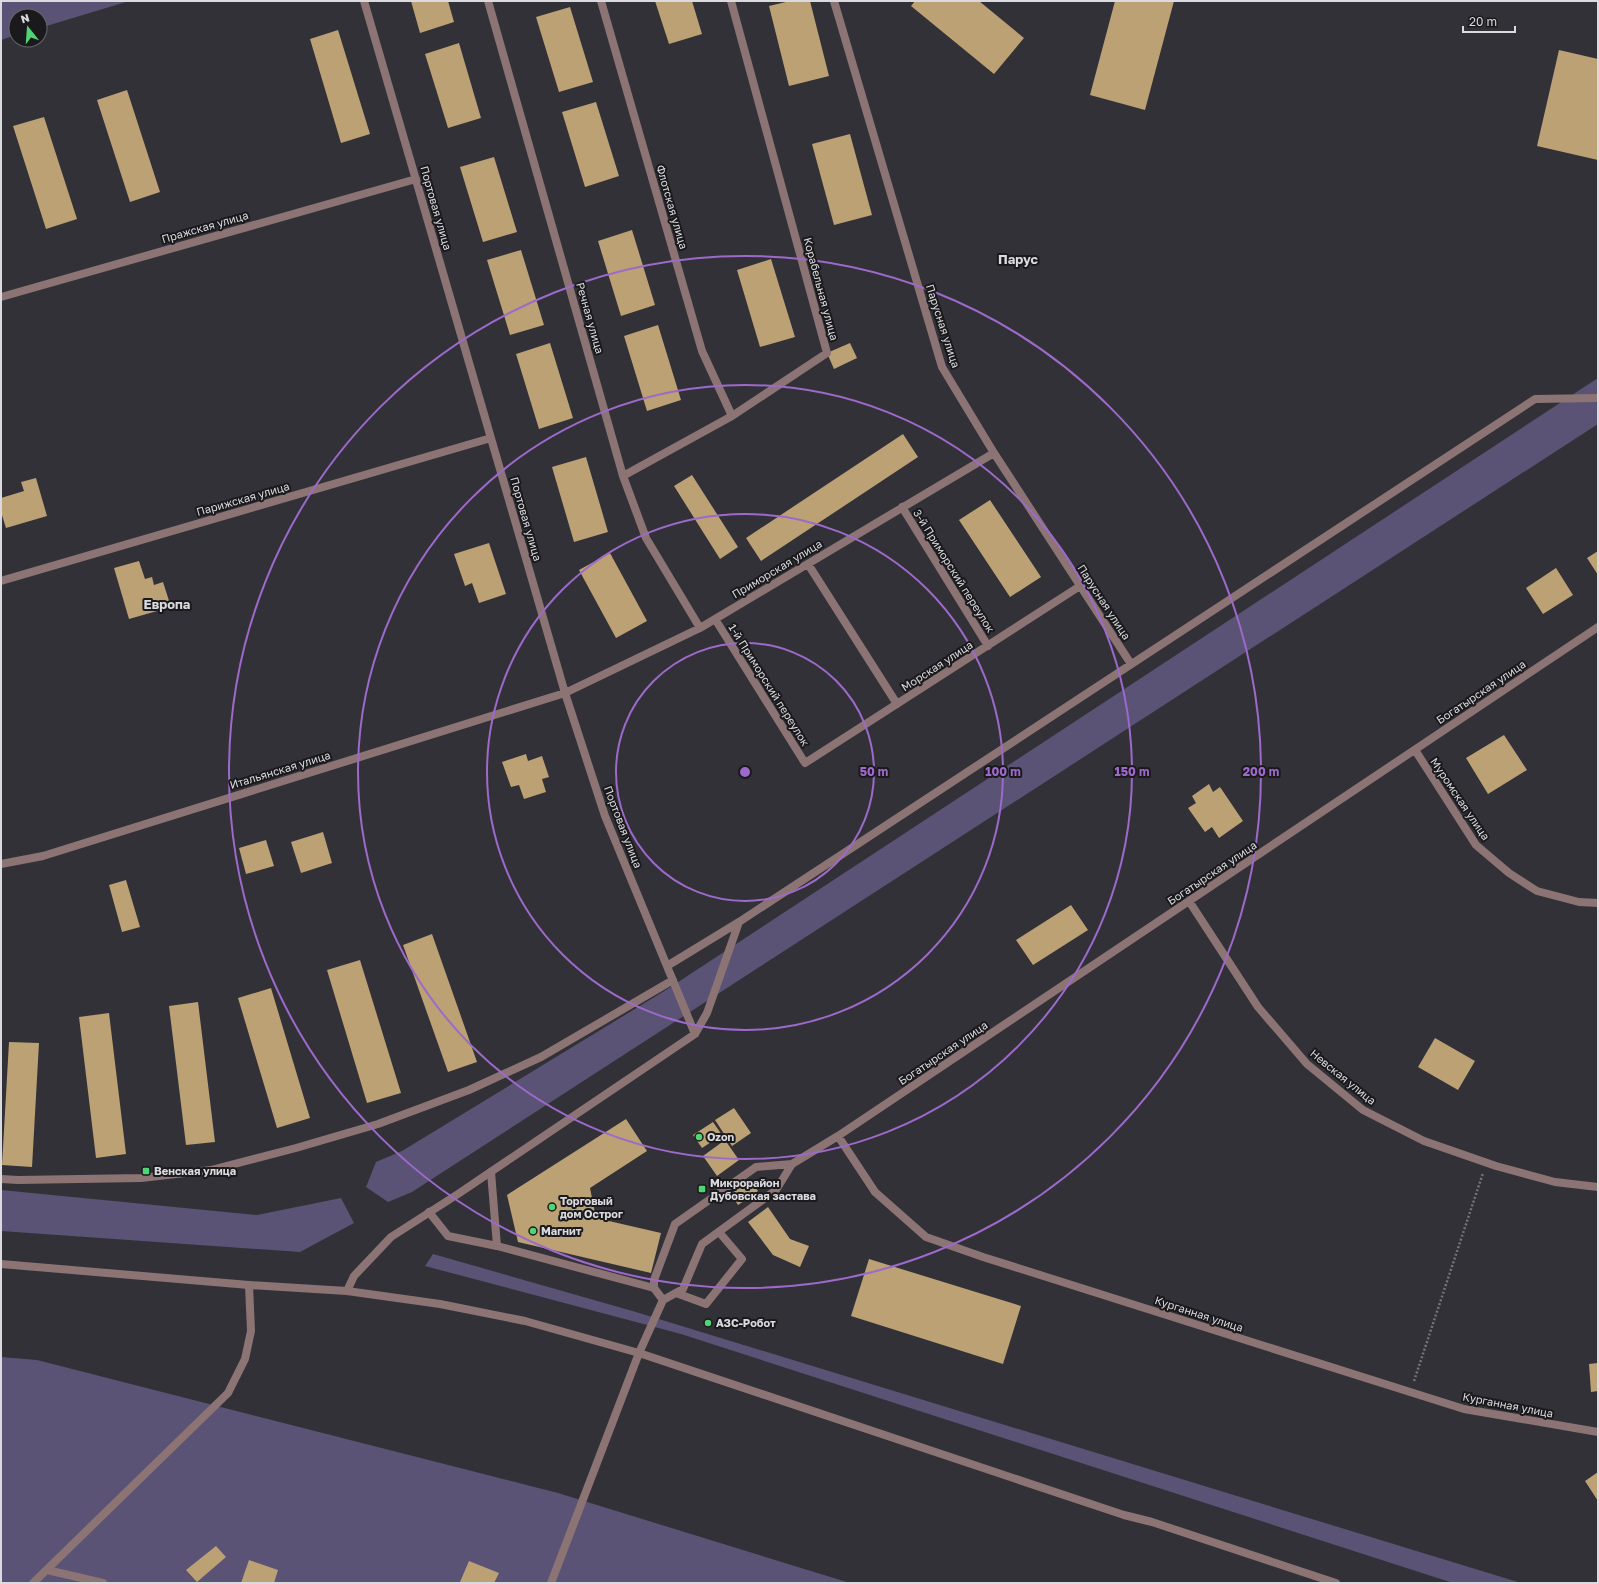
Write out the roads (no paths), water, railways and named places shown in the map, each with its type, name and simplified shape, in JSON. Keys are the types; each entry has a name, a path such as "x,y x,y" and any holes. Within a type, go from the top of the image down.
{"street":[{"name":"Портовая улица","path":"364,1 565,693 605,816 695,1034"},
{"name":"Речная улица","path":"488,1 623,476 646,538 700,628"},
{"name":"Флотская улица","path":"601,1 702,352 732,416"},
{"name":"Корабельная улица","path":"623,476 732,416 827,353 731,1"},
{"name":"Парусная улица","path":"834,1 942,367 994,453 1131,664"},
{"name":"Пражская улица","path":"1,297 416,179"},
{"path":"667,966 739,922 1535,399 1598,398"},
{"name":"Парижская улица","path":"1,581 491,438"},
{"name":"Приморская улица","path":"565,693 700,628 994,453"},
{"name":"3-й Приморский переулок","path":"902,507 988,646"},
{"path":"808,564 897,704"},
{"name":"Морская улица","path":"805,763 1080,586"},
{"name":"1-й Приморский переулок","path":"715,619 805,763"},
{"name":"Богатырская улица","path":"792,1164 838,1136 1598,627"},
{"name":"Итальянская улица","path":"1,864 43,856 565,693"},
{"name":"Муромская улица","path":"1415,750 1476,846 1509,873 1537,891 1579,902 1598,903"},
{"name":"Невская улица","path":"1189,901 1258,1007 1307,1064 1364,1110 1424,1141 1486,1163 1555,1182 1598,1187"},
{"path":"347,1291 354,1276 391,1237 491,1172 695,1034 707,1013 739,922"},
{"path":"1,1179 141,1178 212,1170 296,1148 378,1124 469,1090 541,1057 673,980"},
{"name":"Курганная улица","path":"838,1136 875,1192 926,1237 983,1257 1464,1409 1598,1432"},
{"path":"551,1583 640,1352 663,1300 683,1289 702,1244 776,1190 792,1164"},
{"path":"663,1300 654,1288 654,1280 675,1224 756,1167 792,1164"},
{"path":"491,1172 497,1246"},
{"path":"429,1212 448,1236 497,1246 654,1288"},
{"path":"676,1293 706,1304 742,1259 719,1232"},
{"path":"1,1264 249,1285 347,1291 440,1304 525,1320 640,1352 1124,1515 1152,1522 1336,1583"},
{"path":"33,1583 228,1393 245,1359 251,1331 249,1285"},
{"path":"47,1570 104,1583"}],"place":[{"name":"Ozon","path":"699,1137"},
{"name":"Венская улица","path":"146,1171"},
{"name":"Микрорайон Дубовская застава","path":"702,1189"},
{"name":"Торговый дом Острог","path":"552,1207"},
{"name":"Магнит","path":"533,1231"},
{"name":"АЗС-Робот","path":"708,1323"}],"district":[{"name":"Парус","path":"1018,259"},
{"name":"Европа","path":"167,604"}]}
